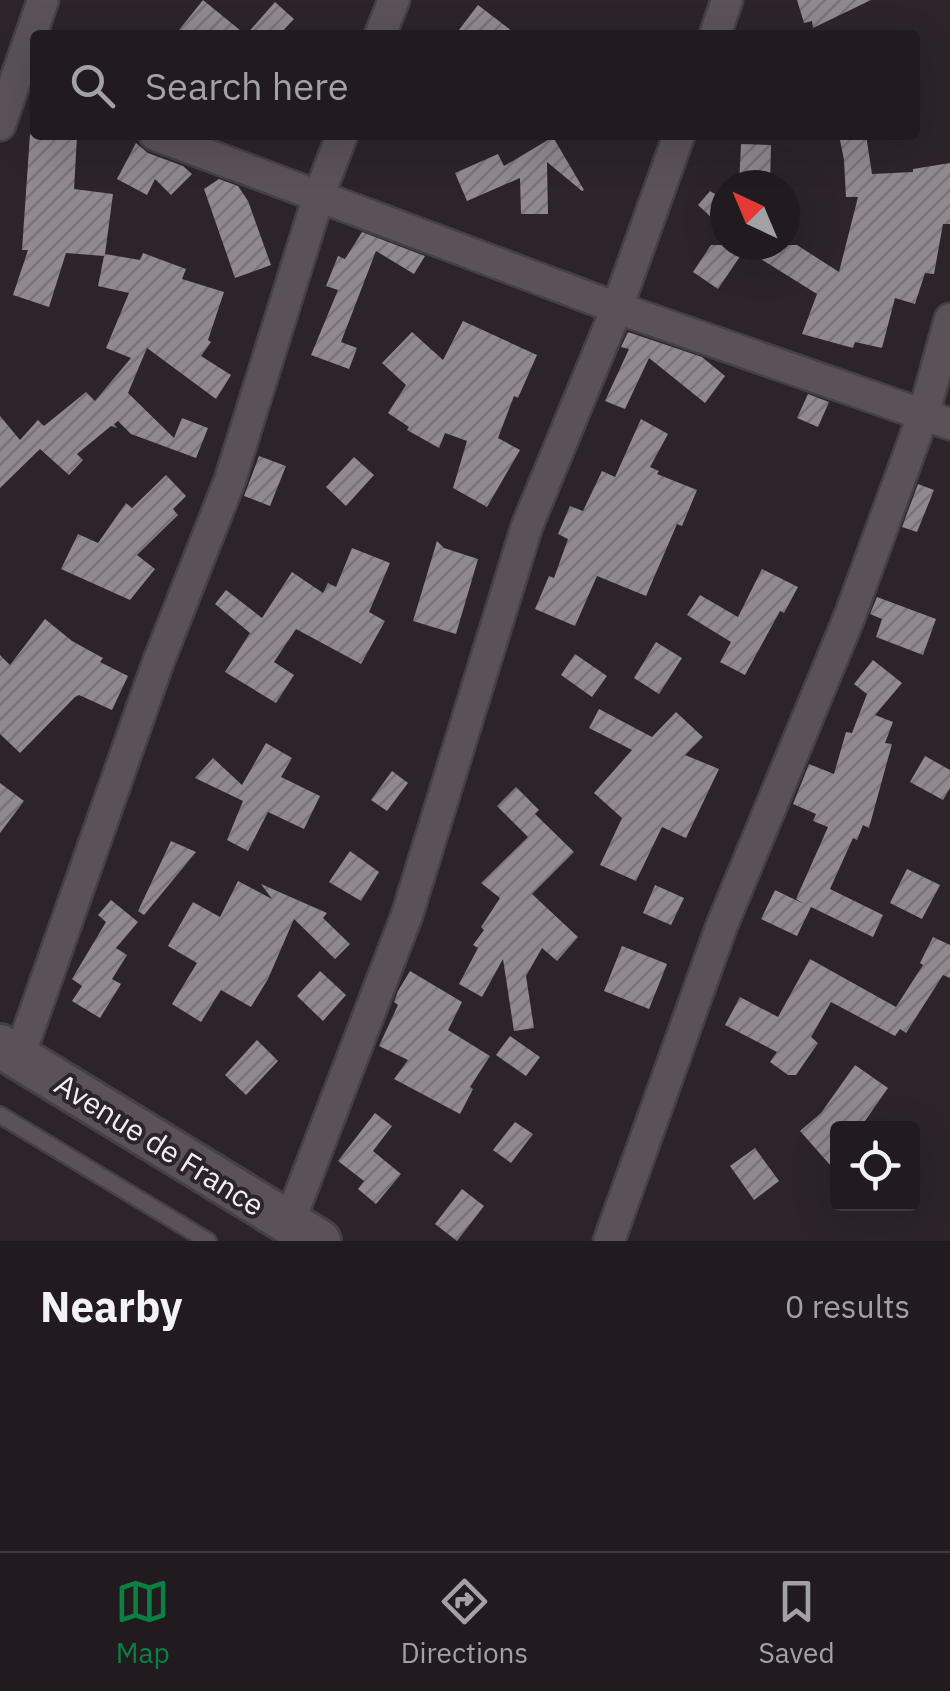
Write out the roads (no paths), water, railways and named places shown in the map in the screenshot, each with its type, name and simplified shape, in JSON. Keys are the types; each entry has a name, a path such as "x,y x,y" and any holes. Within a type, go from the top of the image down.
{"main road":[{"name":"Avenue de France","path":"9,1052 304,1232"}],"street":[{"path":"36,30 42,0"},
{"path":"382,30 394,0"},
{"path":"717,30 728,0"},
{"path":"0,125 25,86 30,61"},
{"path":"169,140 618,308 937,419"},
{"path":"9,1052 230,480 319,195 340,140"},
{"path":"304,1232 527,526 618,308 677,140"},
{"path":"610,1241 722,924 849,618 937,419 950,319"}],"lane":[{"path":"0,1115 208,1241"}]}
